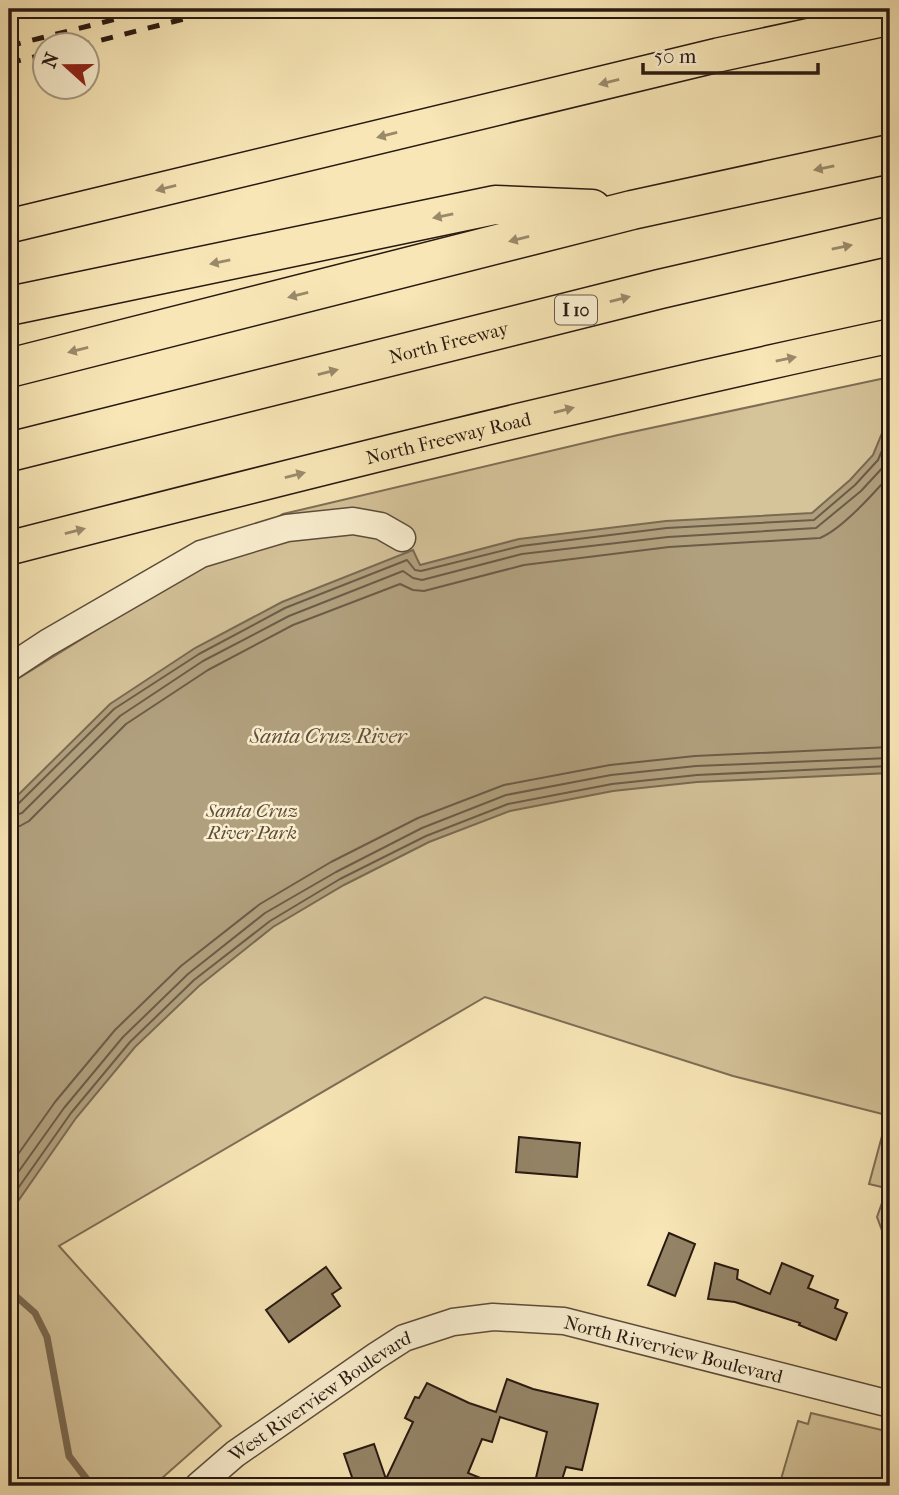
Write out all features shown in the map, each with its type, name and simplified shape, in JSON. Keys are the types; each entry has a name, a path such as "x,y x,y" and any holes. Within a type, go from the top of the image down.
{"highway":[{"path":"9,368 632,210 890,153"},
{"path":"9,306 495,205 632,210"},
{"name":"North Freeway","path":"9,452 660,289 890,236"},
{"path":"9,467 262,388"}],"main road":[{"path":"9,226 691,62 890,18"},
{"name":"North Freeway Road","path":"9,548 255,485 711,375 890,336"}],"street":[{"path":"9,668 201,554 287,528 353,521 381,526 402,538"},
{"name":"North Riverview Boulevard","path":"453,1321 493,1317 564,1321 890,1404"},
{"name":"West Riverview Boulevard","path":"198,1486 235,1454 376,1356 404,1338 453,1321"}],"green space":[{"name":"Santa Cruz River Park","path":"890,377 890,1116 733,1076 485,997 59,1246 221,1426 153,1486 9,1486 11,683 283,514 618,435"},
{"path":"882,1136 890,1139 890,1189 869,1184"},
{"path":"890,1198 890,1238 883,1233 877,1217 883,1200"},
{"path":"811,1413 890,1432 890,1486 779,1486 798,1421 808,1424"}],"water":[{"name":"Santa Cruz River","path":"890,414 890,773 697,782 613,791 510,811 429,842 344,885 273,927 199,986 135,1047 76,1118 9,1214 9,804 110,704 195,648 282,602 413,550 420,565 519,539 666,521 812,513 850,480 873,455"}],"building":[{"path":"519,1137 580,1143 577,1177 516,1172"},
{"path":"669,1233 695,1244 675,1296 648,1285"},
{"path":"715,1263 738,1270 737,1279 770,1294 782,1263 813,1276 808,1288 838,1300 835,1308 847,1313 836,1340 799,1325 800,1323 735,1302 708,1299"},
{"path":"326,1267 341,1288 332,1294 340,1306 289,1342 266,1310"},
{"path":"507,1379 533,1389 598,1404 582,1470 566,1467 560,1486 534,1486 547,1432 500,1417 492,1442 482,1439 468,1473 500,1486 355,1486 344,1454 374,1444 386,1479 413,1422 405,1418 415,1397 419,1398 427,1383 469,1403 496,1412"}],"waterway":[{"path":"9,1294 35,1313 47,1337 69,1456 92,1486"}],"railway":[{"path":"9,46 156,9"},
{"path":"102,40 223,9"},
{"path":"9,63 32,57"}]}
